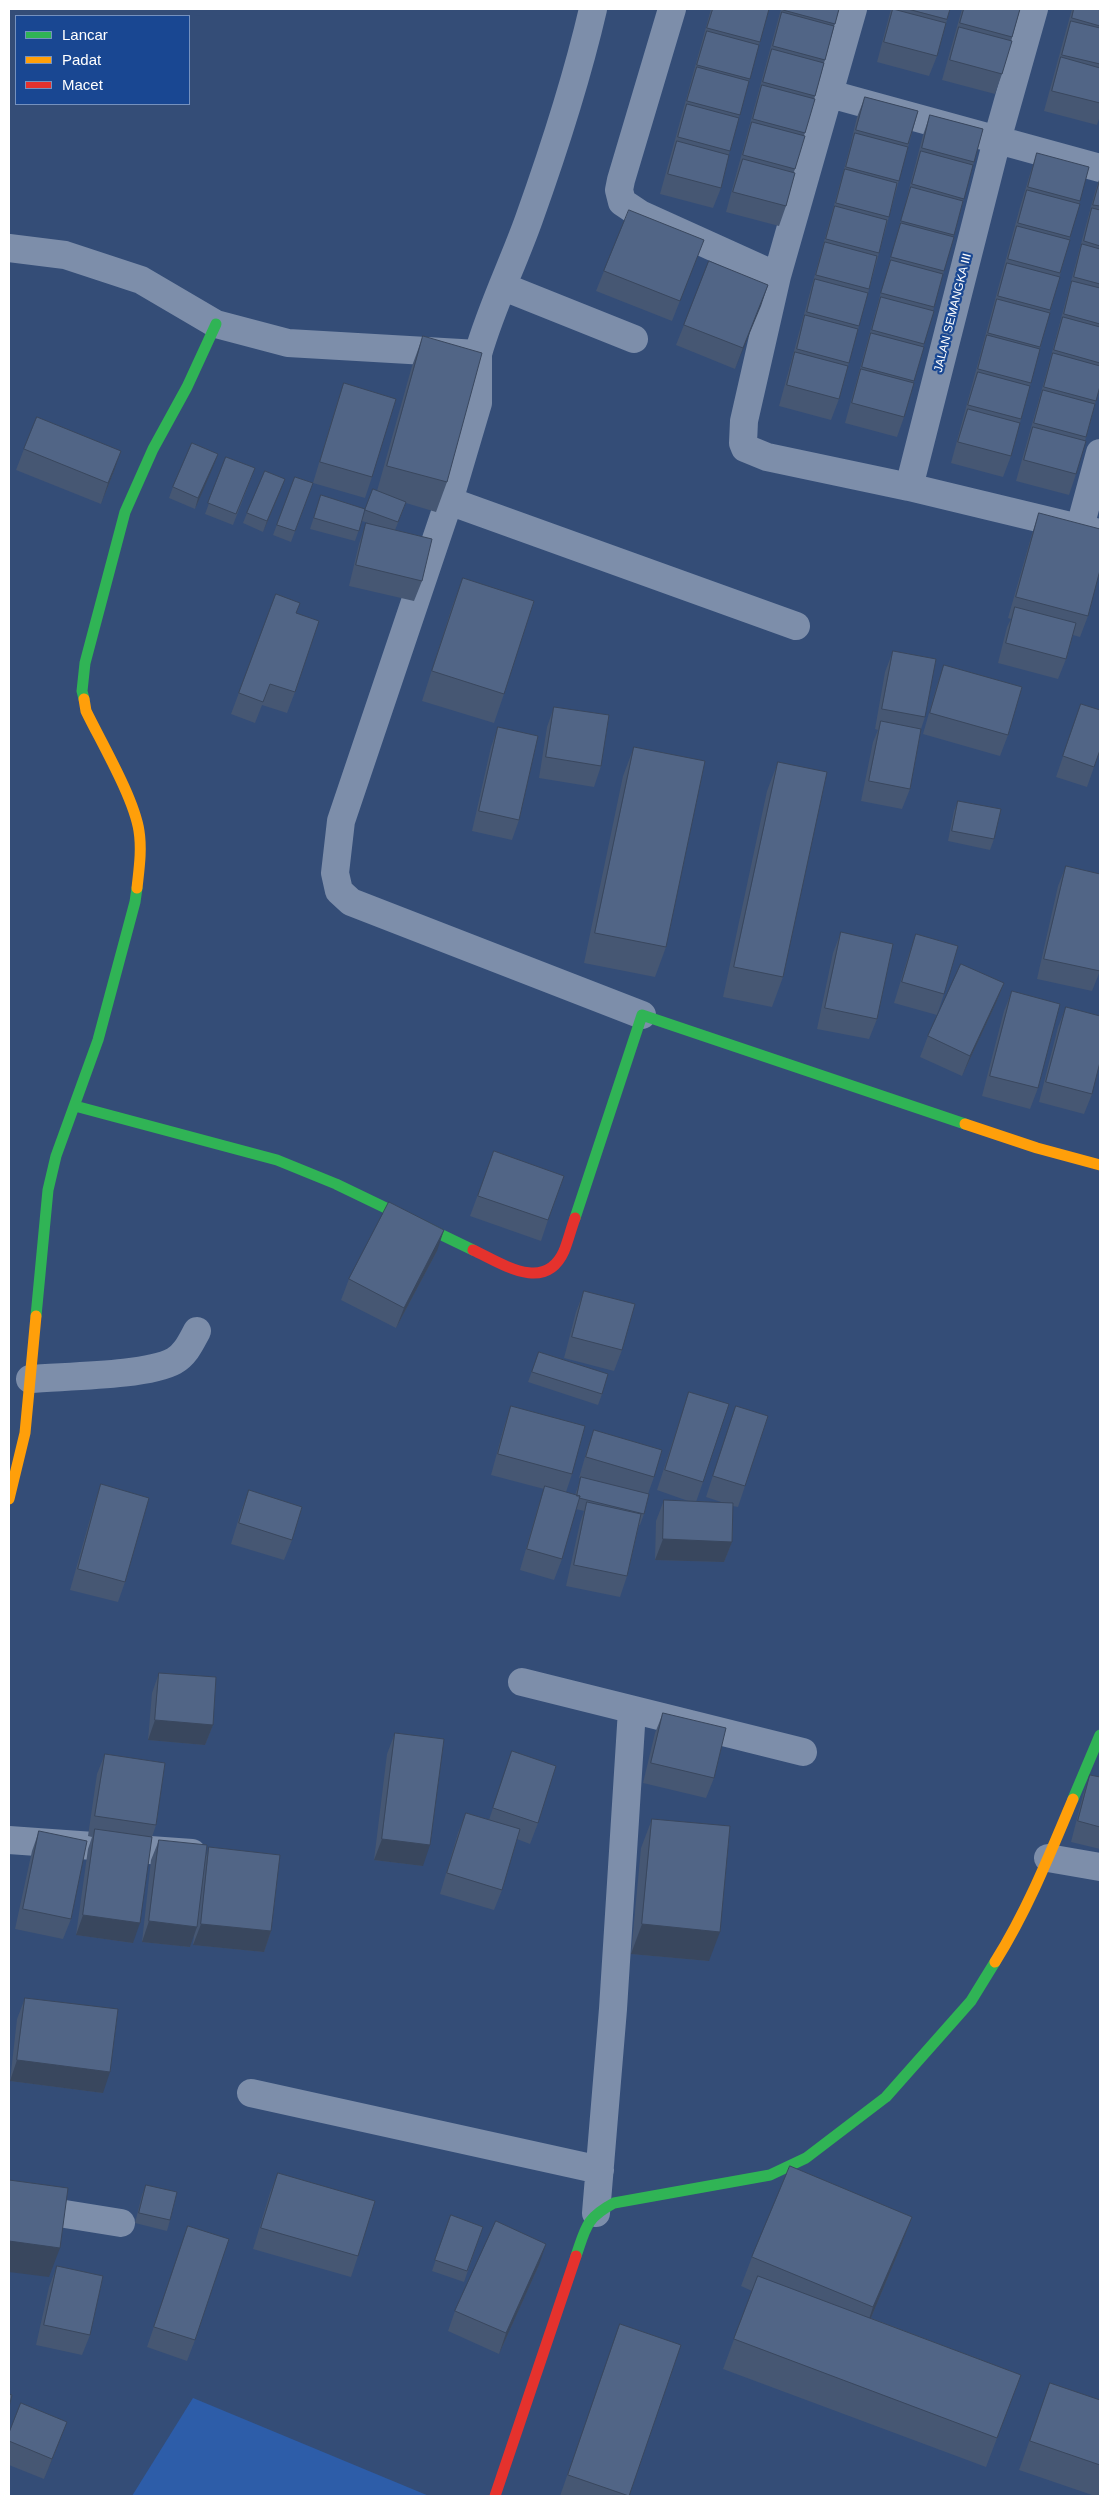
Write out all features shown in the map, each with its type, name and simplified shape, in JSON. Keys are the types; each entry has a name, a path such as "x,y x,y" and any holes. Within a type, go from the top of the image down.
{"street":[{"path":"593,9 585,42 530,218 504,287 485,329 478,354 478,402 449,501 341,821 335,873 339,891 351,902 642,1016 1037,1148 1100,1165"},
{"path":"672,9 621,180 619,190 622,202 640,214 777,276"},
{"path":"853,9 777,276 744,420 742,442 745,448 767,457 909,487 1090,530 1100,453"},
{"name":"JALAN SEMANGKA III","path":"909,487 998,140 1034,9"},
{"path":"830,94 1100,168"},
{"path":"9,248 65,255 141,280 216,324 288,342 478,354"},
{"path":"504,287 634,338"},
{"path":"10,1492 25,1433 48,1190 56,1156 98,1040 135,902 140,859 138,830 131,805 86,711 82,691 85,663 125,512 153,449 187,386 216,324"},
{"path":"449,501 796,626"},
{"path":"75,1106 277,1160 336,1184 411,1222 526,1274 543,1273 552,1268 563,1253 642,1016"},
{"path":"30,1379 156,1369 175,1360 185,1352 197,1331"},
{"path":"522,1682 803,1752"},
{"path":"495,2496 585,2230 596,2213 613,2009 632,1710"},
{"path":"596,2213 614,2203 770,2175 806,2158 886,2097 972,2000 1007,1942 1048,1858 1100,1735"},
{"path":"9,1840 220,1854"},
{"path":"1048,1858 1100,1867"},
{"path":"251,2093 600,2170"},
{"path":"9,2205 121,2223"}],"shaded area":[{"path":"193,2398 429,2496 132,2496"}],"building":[{"path":"713,9 769,9 760,42 707,28"},
{"path":"783,9 839,9 835,24"},
{"path":"893,9 946,23 937,56 884,42"},
{"path":"908,9 950,9 947,19"},
{"path":"964,9 1020,9 1012,37 960,23"},
{"path":"1074,9 1100,9 1100,26 1072,18"},
{"path":"782,12 834,26 825,60 773,46"},
{"path":"1071,21 1100,28 1100,64 1062,55"},
{"path":"959,27 1012,41 1002,74 950,60"},
{"path":"707,31 759,45 750,79 697,65"},
{"path":"772,49 824,63 815,96 763,82"},
{"path":"1061,57 1100,68 1100,103 1052,91"},
{"path":"697,67 749,81 740,115 687,101"},
{"path":"762,85 815,99 805,133 753,119"},
{"path":"865,97 918,111 908,144 856,130"},
{"path":"687,104 739,118 730,151 678,137"},
{"path":"930,115 983,129 974,162 922,148"},
{"path":"752,122 805,136 795,169 743,155"},
{"path":"855,133 908,147 899,181 846,167"},
{"path":"677,141 729,155 721,188 668,174"},
{"path":"921,151 973,165 964,199 912,184"},
{"path":"1037,153 1089,167 1080,201 1028,187"},
{"path":"743,159 795,173 786,206 733,192"},
{"path":"845,169 897,183 889,217 836,203"},
{"path":"1100,179 1100,206 1093,205"},
{"path":"911,187 963,201 954,235 901,221"},
{"path":"1027,190 1080,204 1070,237 1018,223"},
{"path":"835,206 887,220 879,253 826,239"},
{"path":"1092,208 1100,210 1100,246 1084,241"},
{"path":"629,210 704,240 680,301 604,271"},
{"path":"901,223 954,237 944,271 891,257"},
{"path":"1017,226 1070,240 1060,273 1008,259"},
{"path":"825,242 877,256 869,289 816,275"},
{"path":"1082,244 1100,249 1100,284 1074,277"},
{"path":"891,260 943,274 934,307 881,293"},
{"path":"709,261 768,285 743,348 684,325"},
{"path":"1007,263 1060,277 1050,310 998,296"},
{"path":"815,279 868,293 859,326 807,312"},
{"path":"1072,281 1100,288 1100,324 1064,314"},
{"path":"881,297 934,311 924,344 872,330"},
{"path":"997,299 1050,313 1040,347 988,333"},
{"path":"805,315 858,329 849,363 797,349"},
{"path":"1063,317 1100,327 1100,363 1054,350"},
{"path":"871,333 924,347 914,381 862,367"},
{"path":"987,335 1040,349 1031,383 978,369"},
{"path":"423,336 482,353 447,482 387,466"},
{"path":"795,352 848,366 839,399 787,385"},
{"path":"1053,353 1100,366 1100,386 1096,401 1044,387"},
{"path":"861,369 914,383 904,417 852,403"},
{"path":"978,372 1030,386 1021,419 968,405"},
{"path":"344,383 396,399 372,477 320,462"},
{"path":"1043,390 1095,404 1086,437 1034,423"},
{"path":"968,409 1020,423 1011,456 958,442"},
{"path":"37,417 121,451 108,483 24,449"},
{"path":"1033,427 1086,441 1076,474 1024,460"},
{"path":"192,443 218,454 198,498 173,487"},
{"path":"226,457 255,468 236,514 208,503"},
{"path":"265,471 285,479 267,521 247,513"},
{"path":"295,477 313,483 295,531 277,525"},
{"path":"373,489 406,502 398,522 365,510"},
{"path":"321,495 365,509 359,531 314,518"},
{"path":"1039,513 1100,529 1100,570 1088,616 1016,597"},
{"path":"366,523 432,539 422,581 356,565"},
{"path":"463,578 534,601 504,694 432,671"},
{"path":"276,594 300,603 296,613 319,621 295,692 270,684 263,702 239,693"},
{"path":"1015,607 1076,623 1066,659 1006,643"},
{"path":"893,651 936,659 925,717 882,709"},
{"path":"944,665 1022,687 1008,735 930,713"},
{"path":"1081,704 1100,710 1100,750 1094,767 1063,756"},
{"path":"554,707 609,715 601,766 546,757"},
{"path":"881,721 921,729 910,789 869,781"},
{"path":"498,727 538,736 519,820 479,811"},
{"path":"634,747 705,761 666,947 595,933"},
{"path":"778,762 827,772 783,977 734,967"},
{"path":"958,801 1001,809 994,839 952,831"},
{"path":"1066,866 1100,874 1100,971 1044,959"},
{"path":"841,932 893,944 877,1019 825,1008"},
{"path":"916,934 958,946 944,994 902,982"},
{"path":"961,964 1004,983 970,1056 928,1036"},
{"path":"1012,991 1060,1004 1038,1088 990,1076"},
{"path":"1066,1007 1100,1016 1100,1062 1092,1094 1046,1082"},
{"path":"494,1151 564,1176 548,1220 478,1196"},
{"path":"389,1202 444,1230 404,1308 349,1279"},
{"path":"584,1291 635,1304 622,1350 572,1337"},
{"path":"539,1352 608,1374 602,1394 532,1372"},
{"path":"689,1392 729,1404 703,1482 665,1470"},
{"path":"511,1406 585,1426 572,1474 498,1454"},
{"path":"736,1406 768,1416 745,1486 713,1476"},
{"path":"594,1430 662,1450 654,1477 586,1457"},
{"path":"581,1477 649,1494 644,1514 579,1498 580,1496 577,1496"},
{"path":"101,1484 149,1498 125,1582 78,1569"},
{"path":"545,1486 580,1496 562,1559 527,1549"},
{"path":"249,1490 302,1507 292,1540 239,1523"},
{"path":"664,1500 733,1503 732,1542 663,1539"},
{"path":"587,1502 641,1514 627,1576 574,1565"},
{"path":"159,1673 216,1677 213,1725 155,1720"},
{"path":"663,1713 726,1728 714,1778 651,1763"},
{"path":"395,1733 444,1739 430,1845 382,1839"},
{"path":"512,1751 556,1766 538,1823 493,1808"},
{"path":"105,1754 165,1763 156,1825 95,1816"},
{"path":"1090,1775 1100,1777 1100,1827 1078,1821"},
{"path":"466,1813 520,1829 502,1890 447,1873"},
{"path":"652,1819 730,1826 720,1932 642,1924"},
{"path":"95,1829 152,1837 140,1923 83,1915"},
{"path":"39,1831 87,1841 71,1919 23,1909"},
{"path":"159,1840 207,1845 197,1927 149,1921"},
{"path":"209,1847 280,1855 271,1931 201,1924"},
{"path":"25,1998 118,2009 110,2072 17,2060"},
{"path":"790,2166 912,2217 873,2307 752,2257"},
{"path":"278,2173 375,2201 358,2256 261,2228"},
{"path":"9,2180 68,2188 60,2248 9,2241"},
{"path":"146,2185 177,2192 170,2220 139,2213"},
{"path":"451,2215 483,2227 467,2271 435,2260"},
{"path":"496,2221 546,2244 506,2333 455,2311"},
{"path":"188,2226 229,2239 195,2340 154,2327"},
{"path":"57,2266 103,2276 90,2335 44,2325"},
{"path":"758,2276 1021,2375 997,2438 734,2339"},
{"path":"620,2324 681,2345 629,2496 568,2475"},
{"path":"1050,2383 1100,2400 1100,2465 1030,2441"},
{"path":"9,2394 12,2395 9,2407"},
{"path":"21,2403 67,2422 52,2459 9,2441 9,2433"}],"traffic: fast":[{"path":"84,699 82,691 85,663 125,512 153,449 187,387 216,324"},
{"path":"36,1316 48,1190 56,1156 98,1040 135,902 137,888"},
{"path":"575,1218 642,1015 965,1124"},
{"path":"75,1106 277,1160 336,1184 473,1250"},
{"path":"1073,1799 1100,1735"},
{"path":"576,2256 588,2224 605,2208 614,2203 770,2175 806,2158 886,2097 971,2001 995,1962"}],"traffic: slow":[{"path":"84,699 86,711 124,787 136,818 140,845 137,888"},
{"path":"965,1124 1037,1148 1100,1165"},
{"path":"9,1499 25,1433 36,1316"},
{"path":"995,1962 1028,1903 1073,1799"}],"traffic: jam":[{"path":"473,1250 496,1262 522,1272 546,1271 556,1264 564,1251 575,1218"},
{"path":"495,2496 576,2256"}]}
